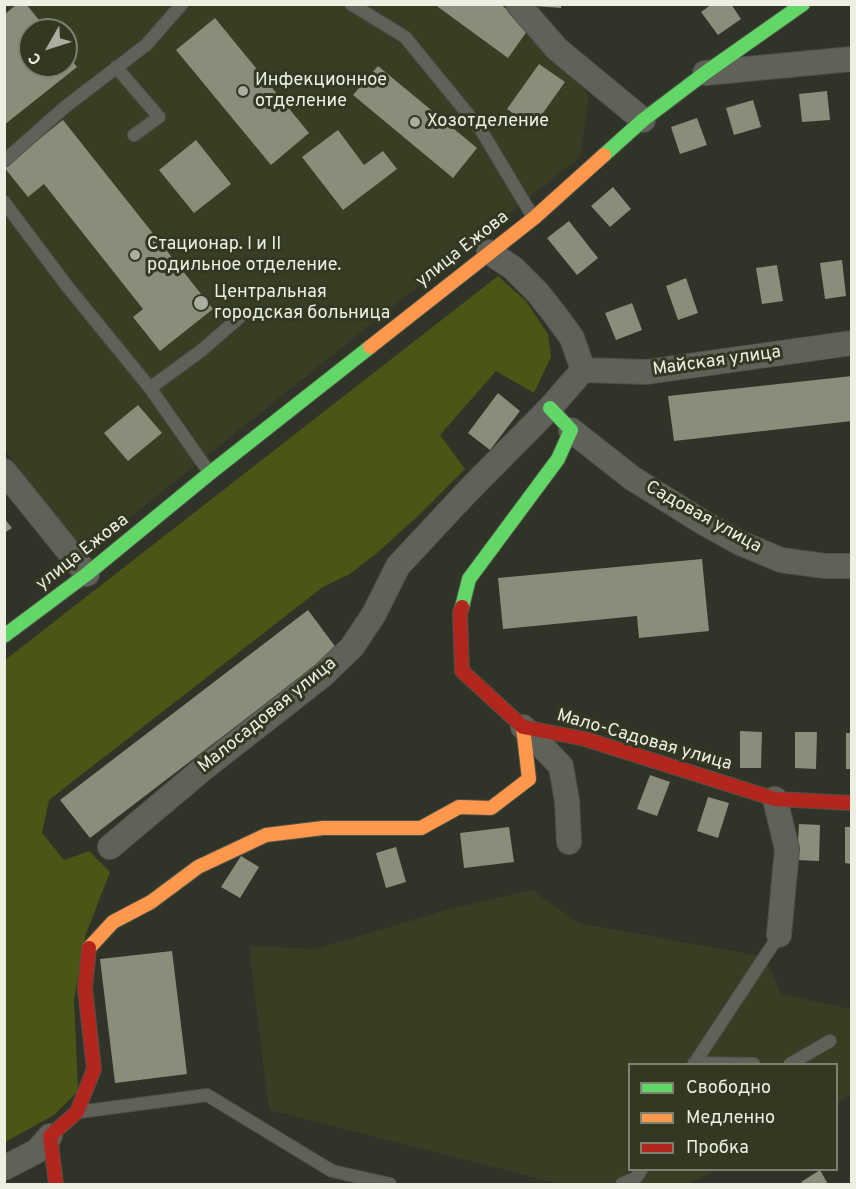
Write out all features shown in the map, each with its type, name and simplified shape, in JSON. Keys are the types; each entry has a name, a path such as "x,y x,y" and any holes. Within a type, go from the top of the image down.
{"street":[{"path":"518,4 557,48 643,120"},
{"name":"улица Ежова","path":"4,636 87,574 210,473 534,218 643,120 802,4"},
{"path":"705,73 852,60"},
{"path":"489,252 513,268 538,293 572,338 583,370"},
{"name":"Майская улица","path":"583,370 646,372 852,343"},
{"name":"Малосадовая улица","path":"110,846 204,768 323,675 352,647 374,614 398,566 482,476 550,408 583,370"},
{"path":"550,408 571,430 558,459 469,579 460,613 462,671 523,727 561,766 567,801 568,842"},
{"name":"Садовая улица","path":"571,430 632,478 740,543 781,560 825,566 852,566"},
{"path":"4,471 87,574"},
{"path":"4,1168 37,1151 77,1112 94,1069 84,988 89,948 113,922 151,902 198,867 266,835 323,828 421,828 459,807 491,808 529,779 523,727"},
{"name":"Мало-Садовая улица","path":"523,727 585,739 775,798 852,803"},
{"path":"775,798 787,849 779,935"},
{"path":"50,1136 56,1185"}],"lane":[{"path":"4,160 65,107 146,45 182,4"},
{"path":"351,4 405,37 481,130 534,218"},
{"path":"116,67 159,117 134,135"},
{"path":"4,202 150,388 210,473"},
{"path":"150,388 202,350 241,316"},
{"path":"695,1063 779,935"},
{"path":"793,1063 830,1041"},
{"path":"77,1112 207,1095 332,1171 390,1185"},
{"path":"622,1185 636,1178 640,1171"}],"shaded area":[{"name":"Центральная городская больница","path":"4,5 501,5 531,28 589,95 580,157 82,556 5,449"},
{"path":"532,890 579,923 765,957 781,994 851,1009 851,1094 838,1102 838,1063 628,1063 628,1171 715,1171 687,1184 561,1184 269,1110 249,946 315,949 454,908"}],"green space":[{"path":"498,276 526,301 548,334 551,357 534,393 496,371 440,435 465,469 418,516 350,574 323,587 49,800 42,833 64,860 89,851 110,872 86,934 74,999 78,1091 54,1115 5,1142 5,660"}],"building":[{"path":"17,4 26,4 37,18 18,18 18,78 63,78 4,125 4,15"},
{"path":"434,4 500,4 530,27 508,58"},
{"path":"534,4 561,4 561,8 534,6"},
{"path":"712,4 731,4 741,19 718,35 701,12"},
{"name":"Инфекционное отделение","path":"215,18 309,133 271,165 176,50"},
{"path":"539,64 565,82 533,127 507,109"},
{"name":"Хозотделение","path":"378,66 477,148 453,178 353,95"},
{"path":"827,91 830,120 802,122 799,94"},
{"path":"753,100 761,127 734,135 726,108"},
{"path":"697,118 707,145 680,154 671,127"},
{"name":"Стационар. I и II родильное отделение.","path":"63,120 213,309 160,351 133,317 143,309 44,184 28,197 4,167"},
{"path":"338,130 364,165 383,151 397,169 343,210 302,157"},
{"path":"196,140 231,184 194,213 159,170"},
{"path":"613,187 631,209 610,227 591,206"},
{"path":"569,221 598,258 577,275 547,238"},
{"path":"842,260 846,296 825,299 820,263"},
{"path":"777,265 783,301 762,304 756,268"},
{"path":"686,278 698,313 678,320 666,286"},
{"path":"632,303 642,330 616,340 605,313"},
{"path":"852,376 852,421 674,441 668,396"},
{"path":"498,393 520,411 490,450 468,433"},
{"path":"138,405 162,433 128,461 104,433"},
{"path":"4,518 12,528 4,533"},
{"path":"702,559 709,631 639,638 637,616 503,629 498,578"},
{"path":"308,610 337,649 90,838 60,800"},
{"path":"740,731 762,732 761,768 740,768"},
{"path":"795,732 817,732 816,769 795,768"},
{"path":"846,733 852,733 852,769 846,769"},
{"path":"650,775 670,782 657,816 637,809"},
{"path":"708,797 729,803 718,838 697,831"},
{"path":"799,824 820,825 819,861 797,860"},
{"path":"509,827 514,862 464,868 460,833"},
{"path":"845,827 852,827 852,864 845,863"},
{"path":"396,847 406,882 386,888 376,853"},
{"path":"241,856 259,867 240,898 221,887"},
{"path":"172,951 187,1074 115,1083 100,959"},
{"path":"821,1171 828,1184 803,1184 801,1182"}],"traffic: fast":[{"path":"604,155 643,120 803,4"},
{"path":"4,636 87,574 210,473 370,347"},
{"path":"462,607 469,579 558,459 571,430 550,408"}],"traffic: slow":[{"path":"370,347 534,218 604,155"},
{"path":"89,948 113,922 151,902 198,867 266,835 323,828 421,828 459,807 491,808 529,779 523,727"}],"traffic: jam":[{"path":"462,607 460,613 462,671 523,727 585,739 775,799 852,803"},
{"path":"56,1184 50,1136 77,1112 94,1069 85,988 89,948"}],"place":[{"name":"Инфекционное отделение","path":"243,91"},
{"name":"Хозотделение","path":"415,122"},
{"name":"Стационар. I и II родильное отделение.","path":"135,255"},
{"name":"Центральная городская больница","path":"201,303"}]}
